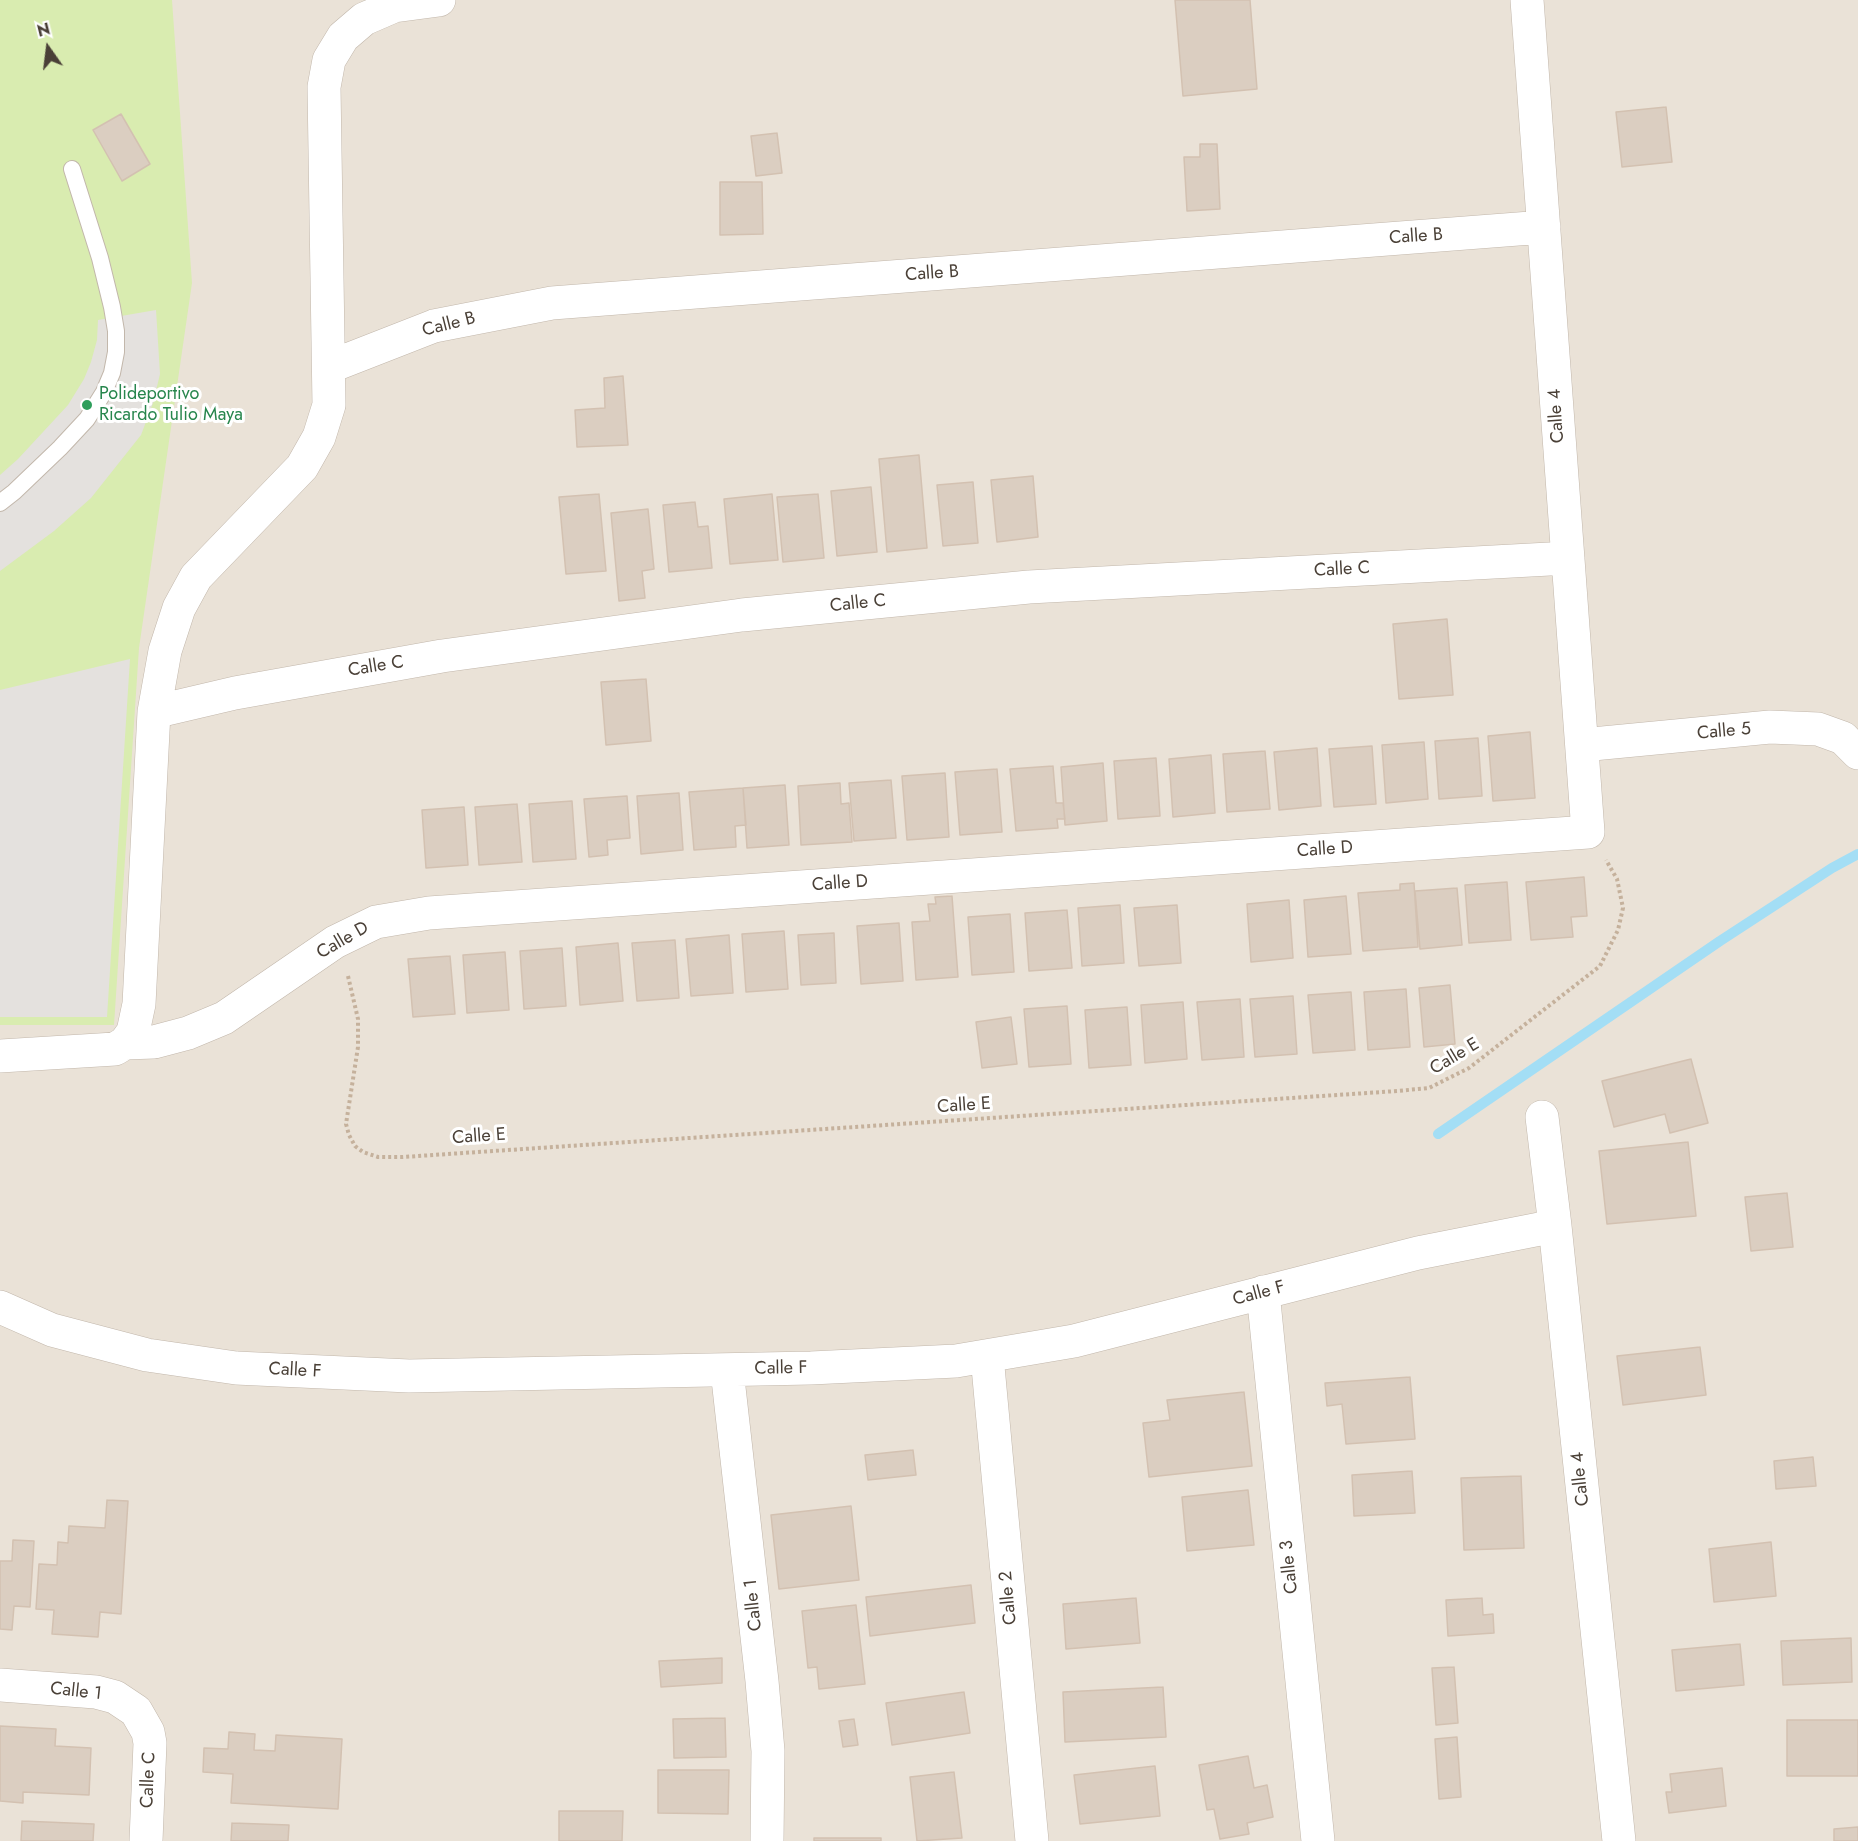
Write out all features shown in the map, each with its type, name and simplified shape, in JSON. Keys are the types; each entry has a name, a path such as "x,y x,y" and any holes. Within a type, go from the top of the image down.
{"street":[{"path":"111,1047 133,1032 139,1004 154,712 165,651 179,608 196,577 302,467 319,437 329,405 324,87 329,60 343,37 364,19 394,6 440,0"},
{"name":"Calle 4","path":"1527,0 1588,832"},
{"name":"Calle B","path":"329,367 434,326 552,303 1544,227"},
{"name":"Calle C","path":"154,712 235,693 430,658 742,615 1029,586 1568,558"},
{"name":"Calle 5","path":"1582,745 1770,727 1818,729 1843,738 1858,753"},
{"name":"Calle D","path":"0,1056 154,1042 188,1033 224,1018 335,942 376,922 429,913 1588,832"},
{"name":"Calle 4","path":"1542,1117 1619,1841"},
{"name":"Calle F","path":"0,1307 51,1330 147,1355 236,1368 409,1376 727,1370 956,1361 1074,1341 1418,1253 1555,1226"},
{"name":"Calle 3","path":"1263,1292 1317,1841"},
{"name":"Calle 2","path":"987,1356 1032,1841"},
{"name":"Calle 1","path":"727,1370 768,1751 767,1841"},
{"name":"Calle 1","path":"0,1685 96,1692 114,1697 127,1704 143,1721"},
{"name":"Calle C","path":"143,1721 148,1732 151,1750 146,1841"}],"lane":[{"path":"0,503 60,448 87,419 104,392 112,373 116,352 116,331 112,307 100,258 72,169"}],"path":[{"name":"Calle E","path":"335,942 345,966 358,1019 358,1047 346,1124 348,1135 355,1146 363,1152 378,1157 1397,1091 1429,1088 1470,1068 1600,966 1618,930 1623,908 1617,879 1588,832"}],"shaded area":[{"path":"0,0 1858,0 1858,1841 0,1841"},
{"path":"156,310 160,374 153,403 141,435 91,498 54,531 0,571 0,475 68,405 84,379 91,362 97,340 98,320"},
{"path":"130,659 107,1017 0,1017 0,690"}],"green space":[{"name":"Polideportivo Ricardo Tulio Maya","path":"0,0 172,0 192,283 139,648 114,1025 0,1025"}],"building":[{"path":"1175,0 1250,0 1257,89 1183,96"},
{"path":"1666,107 1672,162 1622,167 1616,112"},
{"path":"121,114 150,164 122,181 93,130"},
{"path":"777,133 782,173 756,176 751,136"},
{"path":"1200,144 1217,144 1220,209 1187,211 1184,157 1200,157"},
{"path":"720,182 762,182 763,234 720,235"},
{"path":"623,376 628,445 577,447 575,410 605,408 604,378"},
{"path":"919,455 927,548 887,552 879,459"},
{"path":"1033,476 1038,537 997,542 991,480"},
{"path":"973,482 978,543 943,546 937,485"},
{"path":"871,487 877,552 837,556 831,491"},
{"path":"599,494 606,571 566,574 559,497"},
{"path":"772,494 778,560 730,564 724,499"},
{"path":"818,494 824,558 783,562 777,497"},
{"path":"695,502 698,527 708,526 712,568 669,572 663,505"},
{"path":"648,509 654,569 642,571 645,598 619,601 611,513"},
{"path":"1447,619 1453,695 1399,699 1393,624"},
{"path":"646,679 651,741 606,745 601,682"},
{"path":"1530,732 1535,798 1493,801 1488,736"},
{"path":"1478,738 1482,796 1439,799 1435,741"},
{"path":"1424,742 1428,799 1386,803 1382,745"},
{"path":"1372,746 1376,804 1334,807 1329,749"},
{"path":"1317,748 1321,806 1279,810 1274,752"},
{"path":"1265,751 1270,809 1227,812 1223,754"},
{"path":"1211,755 1215,813 1173,817 1169,759"},
{"path":"1156,758 1160,816 1118,819 1114,761"},
{"path":"1103,763 1107,821 1065,825 1061,767"},
{"path":"1053,766 1056,803 1063,803 1065,819 1057,819 1058,828 1016,831 1010,769"},
{"path":"997,769 1002,832 960,835 955,772"},
{"path":"945,773 949,837 907,840 902,776"},
{"path":"891,780 896,838 854,841 849,783"},
{"path":"840,783 841,804 849,803 852,842 801,845 798,786"},
{"path":"785,785 789,845 747,848 743,788"},
{"path":"743,788 746,825 735,826 736,847 694,850 689,792"},
{"path":"679,793 683,850 641,854 637,796"},
{"path":"627,796 630,838 607,840 608,855 589,857 584,799"},
{"path":"572,801 576,859 533,862 529,804"},
{"path":"517,804 522,862 479,865 475,807"},
{"path":"464,807 468,865 426,868 422,810"},
{"path":"1584,877 1587,916 1571,917 1573,937 1531,940 1526,882"},
{"path":"1507,882 1511,940 1469,943 1465,885"},
{"path":"1414,883 1418,947 1363,951 1358,893 1400,890 1400,884"},
{"path":"1457,888 1462,945 1420,949 1415,891"},
{"path":"952,896 958,977 916,980 912,922 930,921 928,904 936,904 935,897"},
{"path":"1346,896 1351,954 1308,957 1304,900"},
{"path":"1289,900 1293,958 1251,962 1247,904"},
{"path":"1120,905 1124,963 1082,966 1078,908"},
{"path":"1177,905 1181,963 1139,966 1134,908"},
{"path":"1067,910 1072,968 1029,971 1025,913"},
{"path":"1010,914 1014,972 972,975 968,917"},
{"path":"899,923 903,981 861,984 857,926"},
{"path":"784,931 788,989 746,992 742,934"},
{"path":"834,933 836,983 801,985 798,935"},
{"path":"729,935 733,993 691,996 686,939"},
{"path":"675,940 679,998 637,1001 632,943"},
{"path":"618,943 623,1001 580,1005 576,947"},
{"path":"562,948 566,1006 524,1009 520,951"},
{"path":"505,952 509,1010 467,1013 463,955"},
{"path":"450,956 455,1014 413,1017 408,959"},
{"path":"1450,985 1455,1044 1424,1047 1419,988"},
{"path":"1406,989 1410,1047 1368,1050 1364,992"},
{"path":"1351,992 1355,1050 1313,1053 1308,995"},
{"path":"1293,996 1297,1054 1255,1057 1250,999"},
{"path":"1240,999 1244,1057 1202,1060 1197,1002"},
{"path":"1183,1002 1187,1059 1145,1063 1141,1005"},
{"path":"1067,1006 1071,1064 1029,1067 1024,1009"},
{"path":"1127,1007 1131,1065 1089,1068 1085,1010"},
{"path":"1011,1017 1017,1064 982,1068 976,1022"},
{"path":"1691,1059 1708,1123 1670,1133 1665,1114 1614,1127 1602,1081"},
{"path":"1688,1142 1696,1216 1607,1224 1599,1151"},
{"path":"1787,1193 1793,1247 1751,1251 1745,1197"},
{"path":"1700,1347 1706,1395 1623,1405 1617,1356"},
{"path":"1410,1377 1415,1439 1346,1444 1342,1404 1327,1406 1325,1383"},
{"path":"1244,1392 1252,1466 1149,1477 1143,1423 1170,1420 1167,1400"},
{"path":"913,1450 916,1475 868,1480 865,1455"},
{"path":"1813,1457 1816,1486 1776,1489 1774,1461"},
{"path":"1412,1471 1415,1513 1354,1516 1352,1475"},
{"path":"1521,1476 1524,1548 1464,1550 1461,1478"},
{"path":"1248,1490 1254,1545 1187,1551 1182,1497"},
{"path":"107,1500 128,1501 121,1614 100,1612 98,1637 52,1634 54,1610 36,1609 39,1564 57,1565 58,1542 68,1543 69,1526 105,1528"},
{"path":"851,1506 859,1580 779,1589 771,1515"},
{"path":"13,1540 34,1541 30,1607 14,1606 12,1630 0,1629 0,1561 12,1561"},
{"path":"1771,1542 1776,1596 1714,1602 1709,1549"},
{"path":"971,1585 975,1623 870,1636 866,1597"},
{"path":"1136,1598 1140,1643 1066,1649 1063,1604"},
{"path":"1482,1598 1483,1615 1493,1614 1494,1633 1448,1636 1446,1600"},
{"path":"856,1605 865,1684 819,1689 817,1667 808,1668 802,1611"},
{"path":"1851,1638 1852,1682 1783,1685 1781,1641"},
{"path":"1740,1644 1744,1685 1676,1691 1672,1650"},
{"path":"722,1658 722,1683 661,1687 659,1661"},
{"path":"1454,1667 1458,1723 1436,1725 1432,1668"},
{"path":"1163,1687 1166,1737 1065,1742 1063,1692"},
{"path":"964,1692 970,1733 892,1745 886,1703"},
{"path":"725,1718 726,1757 674,1758 673,1719"},
{"path":"854,1719 858,1745 843,1747 839,1721"},
{"path":"1787,1720 1858,1720 1858,1776 1787,1776"},
{"path":"0,1726 56,1729 55,1746 91,1748 89,1795 23,1792 23,1803 0,1801"},
{"path":"229,1732 255,1734 254,1750 275,1751 276,1735 342,1739 338,1809 231,1803 233,1774 203,1772 204,1748 228,1749"},
{"path":"1457,1737 1461,1797 1439,1799 1435,1739"},
{"path":"1248,1756 1254,1788 1267,1785 1273,1817 1247,1823 1249,1834 1220,1839 1214,1809 1207,1810 1199,1765"},
{"path":"1155,1766 1160,1816 1080,1824 1074,1775"},
{"path":"1722,1768 1726,1806 1669,1813 1666,1792 1672,1792 1670,1774"},
{"path":"658,1770 729,1770 728,1814 658,1813"},
{"path":"954,1772 962,1838 917,1841 910,1777"},
{"path":"559,1811 623,1811 622,1841 559,1841"},
{"path":"22,1821 94,1824 93,1841 21,1841"},
{"path":"232,1823 289,1825 288,1841 231,1841"},
{"path":"1858,1827 1858,1841 1834,1841 1834,1829"},
{"path":"814,1838 881,1838 881,1841 814,1841"}],"waterway":[{"path":"1438,1134 1720,941 1832,868 1858,854"}],"place":[{"name":"Polideportivo Ricardo Tulio Maya","path":"87,405"}]}
